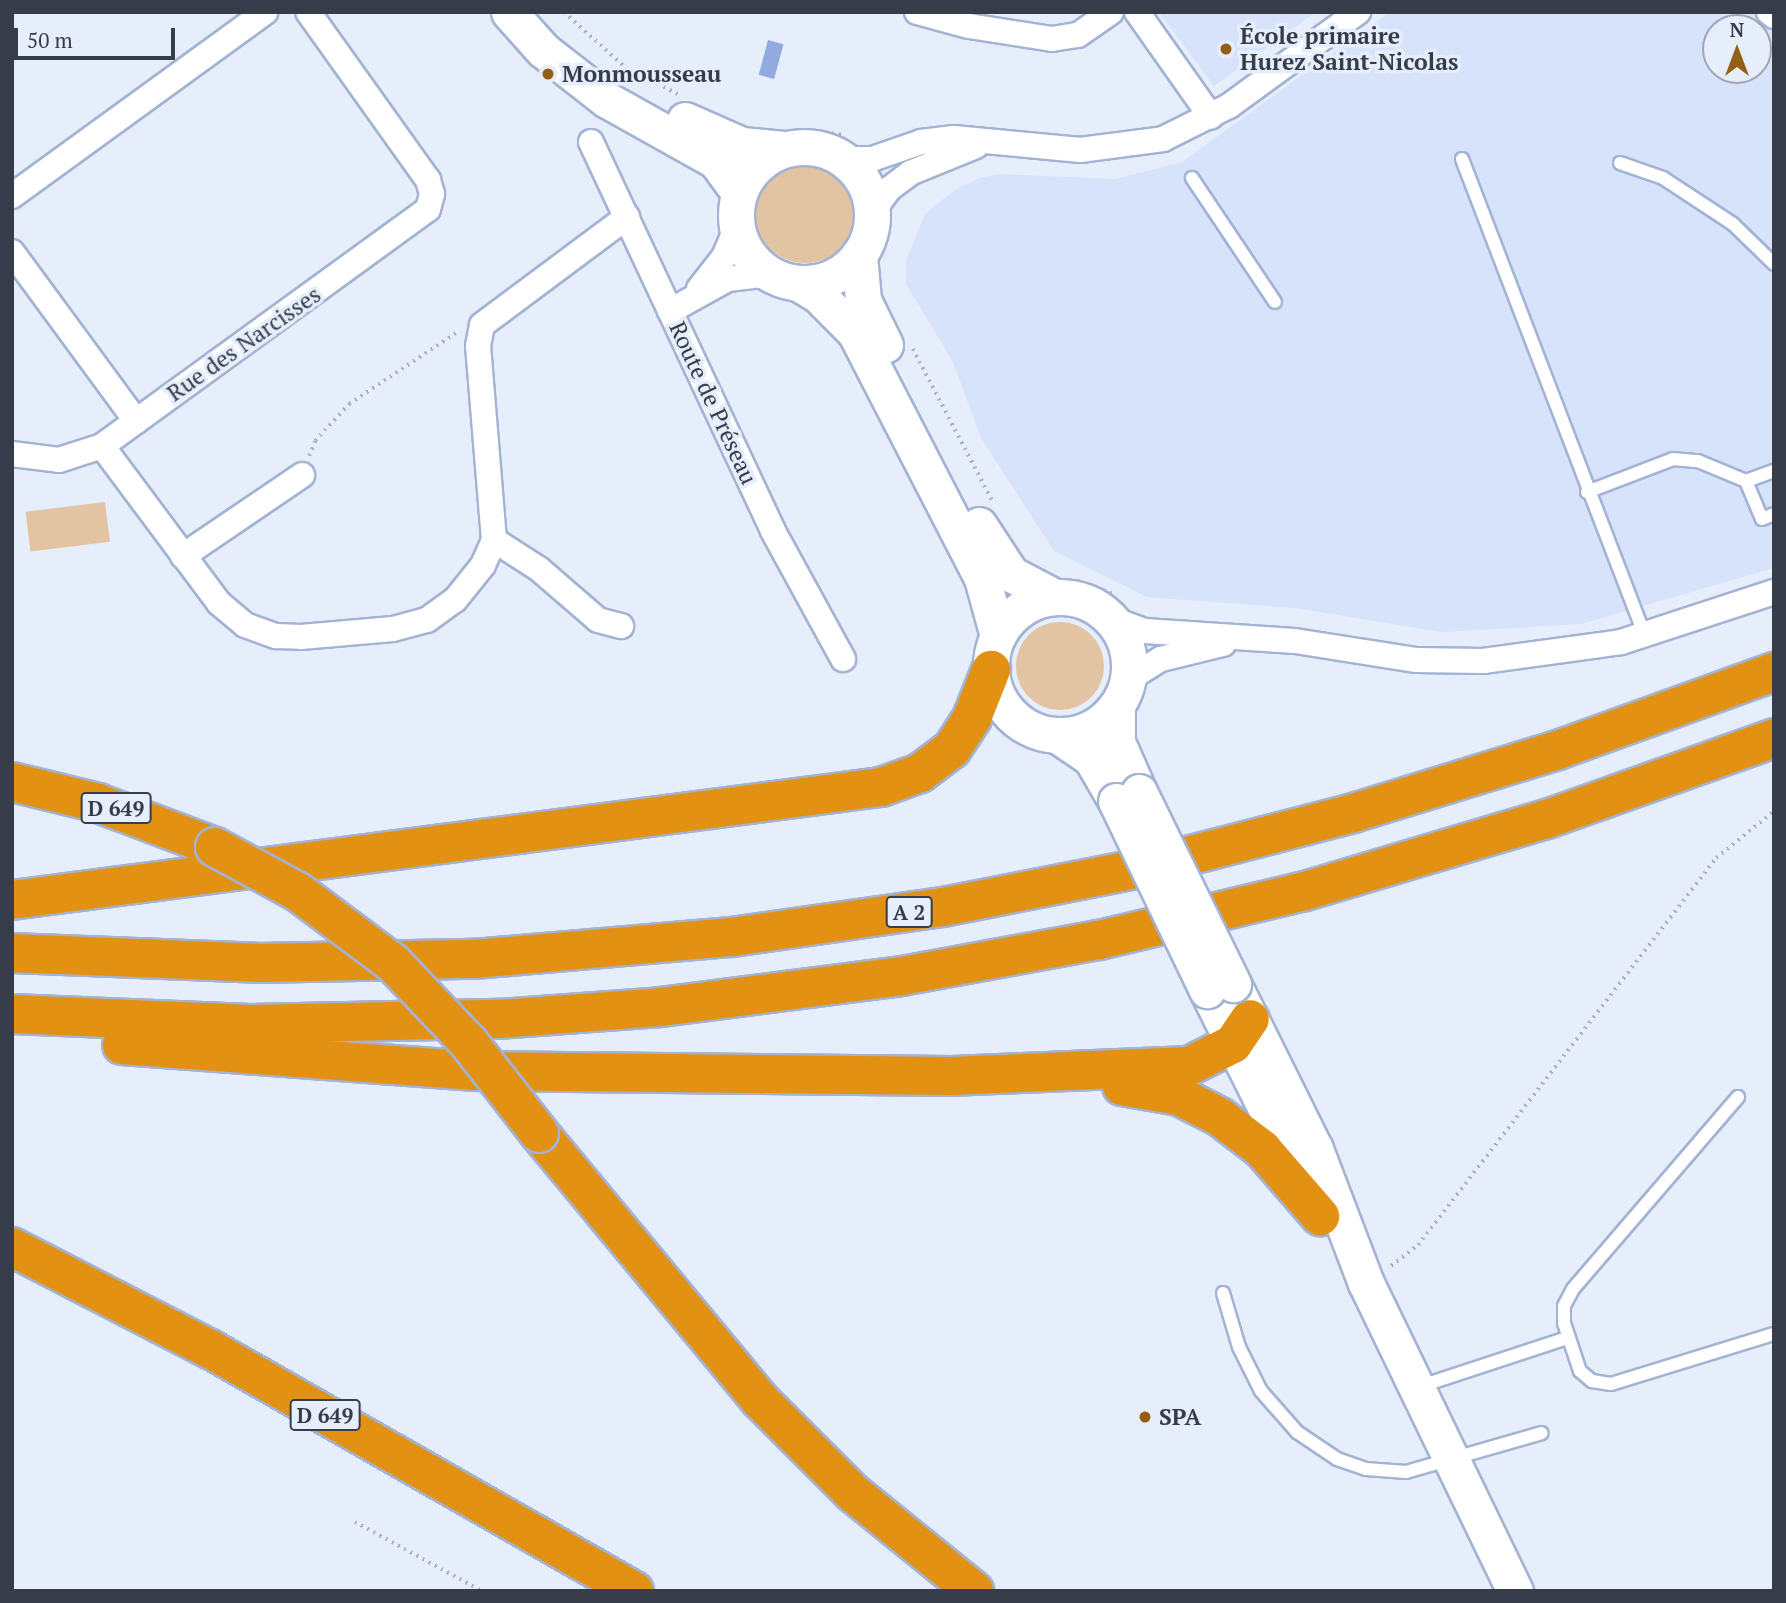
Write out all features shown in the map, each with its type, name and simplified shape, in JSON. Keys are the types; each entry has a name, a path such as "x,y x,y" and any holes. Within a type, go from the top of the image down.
{"highway":[{"path":"12,900 881,787 920,773 952,749 972,718 994,653"},
{"name":"A 2","path":"12,953 257,963 485,958 711,939 943,907 1163,863 1353,813 1568,747 1774,672"},
{"path":"12,1014 250,1024 475,1020 661,1007 902,976 1098,940 1318,887 1547,819 1774,737"},
{"name":"D 649","path":"12,782 109,806 215,848 307,898 393,963 469,1043 539,1133 758,1399 853,1493 974,1591"},
{"path":"12,1034 472,1071 952,1076 1179,1068 1200,1062 1241,1032"},
{"path":"952,1076 1109,1085 1179,1096 1248,1138 1320,1216"},
{"name":"D 649","path":"12,1247 210,1349 634,1591"}],"main road":[{"path":"509,12 543,50 607,100 716,161 738,210 747,251 784,278 825,300 855,332 982,578 999,700 1014,718 1034,730 1057,735 1091,758 1127,796"},
{"path":"530,12 592,66 641,99 741,145 789,140 816,147 848,148 864,182 873,211 870,234 859,255 835,276 784,278"},
{"path":"738,210 757,166 789,140"},
{"path":"859,255 867,311 991,548 1011,574 1060,587 1084,602 1118,610 1127,650 1117,742 1127,796 1241,1032 1320,1216 1366,1283"},
{"path":"994,653 1021,609 1060,587"},
{"path":"1057,735 1087,729 1122,693"},
{"path":"1241,1032 1318,1157 1366,1283 1515,1591"}],"street":[{"path":"12,195 265,12"},
{"name":"Rue des Narcisses","path":"12,454 59,460 102,446 423,215 432,194 422,172 308,12"},
{"path":"917,12 1052,39 1078,35 1111,12"},
{"path":"1137,12 1211,117"},
{"path":"848,148 872,159 943,139 997,141 1080,150 1117,148 1163,139 1211,117 1358,12"},
{"path":"1769,12 1774,16"},
{"path":"873,211 889,189 920,167 997,141"},
{"name":"Route de Préseau","path":"591,142 773,531 843,659"},
{"path":"697,293 724,257 738,210"},
{"path":"102,446 219,603 245,625 276,636 301,637 393,629 427,620 455,600 483,565 494,540 478,346 482,325 627,217"},
{"path":"12,252 136,421"},
{"path":"670,310 697,293 736,276 784,278"},
{"path":"183,556 302,475"},
{"path":"494,540 539,569 598,620 621,626"},
{"path":"1118,610 1145,631 1258,639 1459,661 1542,656 1645,636 1774,592"},
{"path":"1122,693 1171,656 1258,639"}],"lane":[{"path":"1462,159 1587,492 1645,636"},
{"path":"1620,163 1662,178 1683,191 1733,224 1774,264"},
{"path":"1192,178 1275,302"},
{"path":"1587,492 1673,459 1698,461 1746,481 1774,471"},
{"path":"1746,481 1762,519 1774,514"},
{"path":"1738,1097 1573,1289 1563,1314 1567,1338 1585,1376 1611,1384 1774,1334"},
{"path":"1223,1293 1252,1376 1276,1411 1310,1443 1366,1469 1406,1472 1542,1433"},
{"path":"1417,1387 1567,1338"}],"path":[{"path":"564,12 626,68 680,95"},
{"path":"789,140 848,148"},
{"path":"302,475 315,440 349,404 447,337 495,313"},
{"path":"906,339 931,377 999,512"},
{"path":"1060,587 1118,610"},
{"path":"1366,1283 1418,1245 1716,858 1774,811"},
{"path":"355,1522 482,1591"}],"shaded area":[{"name":"École primaire Hurez Saint-Nicolas","path":"1159,12 1316,12 1214,86"},
{"path":"1390,12 1774,12 1774,568 1581,624 1442,632 1294,608 1147,597 1054,551 981,438 953,362 906,284 906,261 925,214 956,189 980,178 998,174 1115,179 1182,162"},
{"path":"805,163 824,167 841,177 851,194 855,213 851,232 841,249 824,259 805,263 786,259 769,249 759,232 755,213 759,194 769,177 786,167"},
{"path":"105,502 110,542 30,551 26,512"},
{"path":"1060,622 1077,626 1091,635 1100,649 1104,666 1100,683 1091,697 1077,706 1060,710 1043,706 1029,697 1020,683 1016,666 1020,649 1029,635 1043,626"}],"water":[{"path":"768,40 783,44 774,79 759,75"}],"place":[{"name":"École primaire Hurez Saint-Nicolas","path":"1226,49"},
{"name":"Monmousseau","path":"548,74"},
{"name":"SPA","path":"1145,1417"}]}
